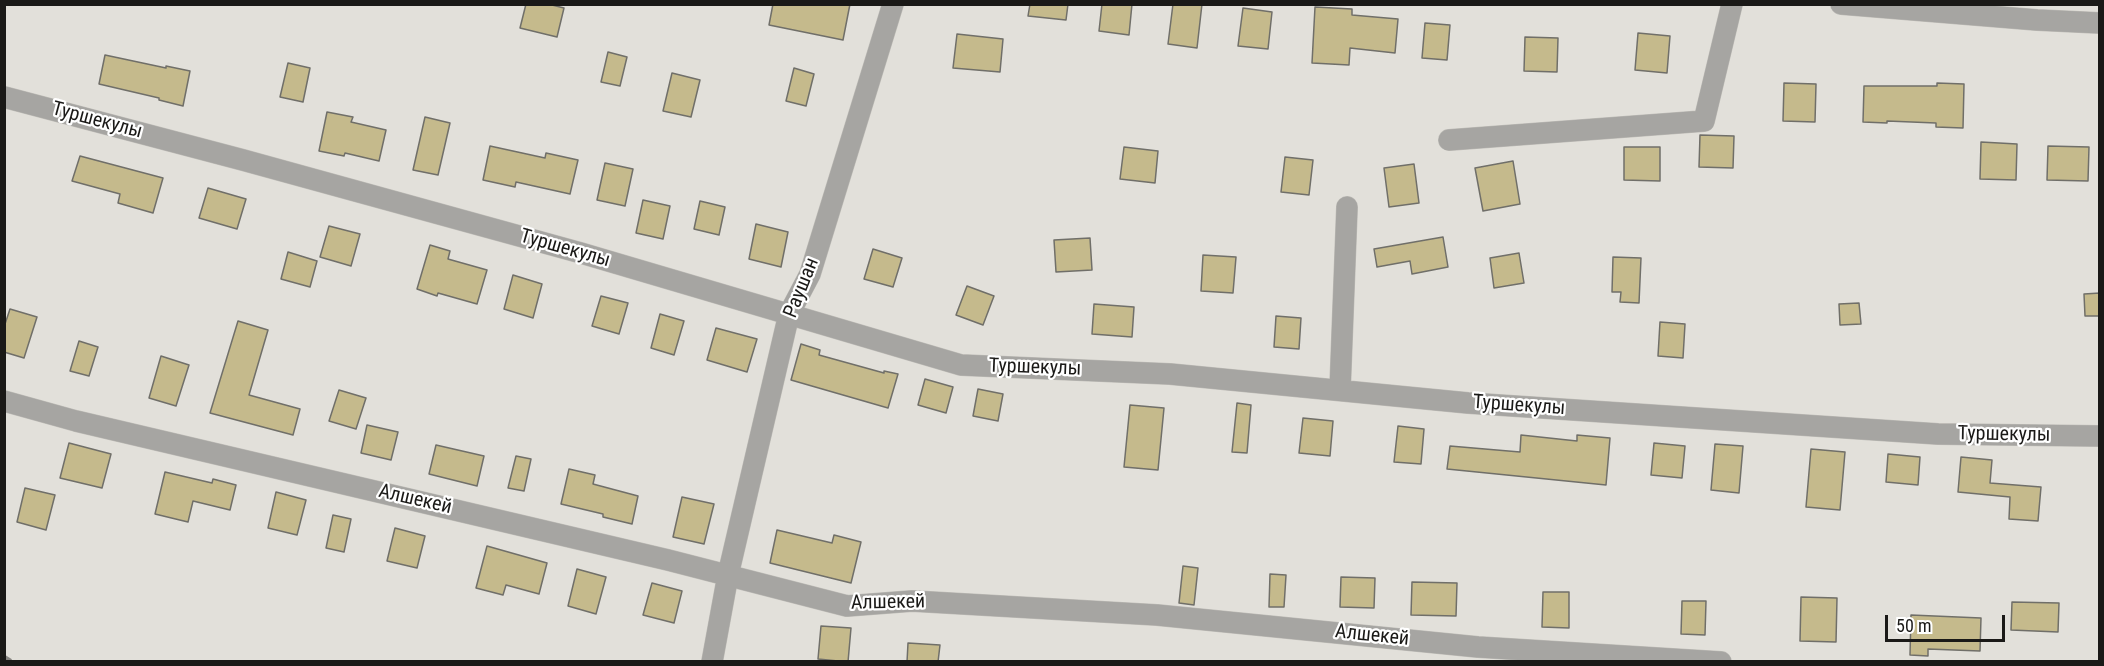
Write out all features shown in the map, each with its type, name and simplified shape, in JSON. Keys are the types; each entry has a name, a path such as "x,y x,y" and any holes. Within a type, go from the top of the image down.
{"street":[{"name":"Раушан","path":"712,662 728,575 789,314 810,274 893,4"},
{"path":"1449,140 1704,121 1732,4"},
{"path":"1841,4 2100,23"},
{"path":"2037,20 2059,9 2057,4"},
{"name":"Туршекулы","path":"4,97 536,241 961,364 1170,374 1468,403 1938,434 2100,436"},
{"path":"1340,390 1347,207"},
{"name":"Алшекей","path":"4,401 76,421 728,575 847,606 912,601 1134,614 1478,646 1644,659 1721,662"}],"building":[{"path":"526,4 548,4 564,8 557,37 520,28"},
{"path":"773,4 850,4 843,40 769,25"},
{"path":"1030,4 1068,4 1066,20 1028,16"},
{"path":"1102,4 1132,4 1129,35 1099,31"},
{"path":"1173,4 1202,4 1197,48 1168,44"},
{"path":"1315,7 1352,9 1352,15 1398,19 1395,53 1350,48 1349,65 1312,63"},
{"path":"1243,8 1272,12 1268,49 1238,46"},
{"path":"1425,23 1450,25 1447,60 1422,58"},
{"path":"1638,33 1670,36 1667,73 1635,70"},
{"path":"957,34 1003,39 1000,72 953,68"},
{"path":"1525,37 1558,38 1557,72 1524,71"},
{"path":"608,52 627,57 620,86 601,82"},
{"path":"105,55 190,71 183,106 99,84"},
{"path":"288,63 310,68 303,102 280,97"},
{"path":"794,68 814,74 806,106 786,101"},
{"path":"672,73 700,80 691,117 663,111"},
{"path":"1784,83 1816,84 1815,122 1783,121"},
{"path":"1937,83 1964,84 1963,128 1936,127 1936,123 1863,122 1864,86 1937,86"},
{"path":"327,112 353,117 351,122 386,130 379,161 345,153 344,156 319,151"},
{"path":"425,117 450,123 438,175 413,170"},
{"path":"1700,135 1734,136 1733,168 1699,167"},
{"path":"1981,142 2017,144 2016,180 1980,179"},
{"path":"490,146 545,158 546,153 578,160 570,194 516,182 515,187 483,180"},
{"path":"2048,146 2089,147 2088,181 2047,180"},
{"path":"1124,147 1158,151 1155,183 1120,179"},
{"path":"1624,147 1660,147 1660,181 1624,180"},
{"path":"80,156 163,178 153,213 118,203 120,194 72,181"},
{"path":"1285,157 1313,160 1309,195 1281,192"},
{"path":"1513,161 1520,204 1483,211 1475,168"},
{"path":"605,163 633,169 625,206 597,200"},
{"path":"1414,164 1419,203 1389,207 1384,168"},
{"path":"208,188 246,199 237,229 199,218"},
{"path":"643,200 670,206 663,239 636,233"},
{"path":"700,201 725,207 719,235 694,229"},
{"path":"756,224 788,232 781,267 749,259"},
{"path":"329,226 360,234 351,266 320,257"},
{"path":"1443,237 1448,267 1412,274 1410,261 1377,267 1374,249"},
{"path":"1090,238 1092,270 1056,272 1054,240"},
{"path":"430,245 450,251 448,259 487,270 477,304 438,293 437,296 417,289"},
{"path":"873,249 902,258 893,287 864,279"},
{"path":"288,252 317,261 310,287 281,279"},
{"path":"1519,253 1524,283 1494,288 1490,258"},
{"path":"1203,255 1236,257 1233,293 1201,291"},
{"path":"1613,257 1641,258 1639,303 1620,302 1621,292 1612,292"},
{"path":"513,275 542,284 533,318 504,309"},
{"path":"967,286 994,296 983,325 956,315"},
{"path":"2100,293 2100,316 2085,316 2084,294"},
{"path":"601,296 628,303 619,334 592,326"},
{"path":"1859,303 1861,324 1840,325 1839,304"},
{"path":"1094,304 1134,307 1132,337 1092,334"},
{"path":"10,309 37,317 24,358 4,352 4,327"},
{"path":"660,314 684,321 674,355 651,348"},
{"path":"1276,316 1301,318 1299,349 1274,347"},
{"path":"238,321 268,330 249,395 300,409 293,435 210,413"},
{"path":"1660,322 1685,324 1683,358 1658,356"},
{"path":"716,328 757,339 747,372 707,360"},
{"path":"79,341 98,347 89,376 70,371"},
{"path":"801,344 820,350 819,355 884,373 884,371 898,374 888,408 791,380"},
{"path":"161,356 189,365 176,406 149,398"},
{"path":"925,379 953,387 946,413 918,405"},
{"path":"978,389 1003,394 998,421 973,416"},
{"path":"339,390 366,398 356,429 329,421"},
{"path":"1237,403 1251,405 1247,453 1232,452"},
{"path":"1130,405 1164,408 1158,470 1124,467"},
{"path":"1303,418 1333,421 1330,456 1299,453"},
{"path":"367,425 398,432 391,460 361,453"},
{"path":"1398,426 1424,429 1421,464 1394,462"},
{"path":"1521,435 1577,441 1577,435 1610,438 1606,485 1447,469 1450,446 1520,452"},
{"path":"69,443 111,454 102,488 60,478"},
{"path":"1654,443 1685,446 1682,478 1651,475"},
{"path":"1715,444 1743,446 1739,493 1711,490"},
{"path":"436,445 484,456 477,486 429,474"},
{"path":"1811,449 1845,452 1840,510 1806,507"},
{"path":"1888,454 1920,457 1918,485 1886,482"},
{"path":"516,456 531,459 524,491 508,488"},
{"path":"1961,457 1992,460 1990,483 2041,487 2038,521 2009,519 2010,497 1958,492"},
{"path":"569,469 595,475 593,484 638,496 632,524 561,504"},
{"path":"165,472 212,483 213,479 236,485 230,510 193,501 188,522 155,514"},
{"path":"25,488 55,495 46,530 17,522"},
{"path":"276,492 306,500 297,535 268,528"},
{"path":"682,497 714,504 704,544 673,537"},
{"path":"333,515 351,519 344,552 326,548"},
{"path":"395,528 425,536 417,568 387,561"},
{"path":"777,530 832,543 834,535 861,542 851,583 770,563"},
{"path":"487,546 547,563 539,594 506,585 503,595 476,588"},
{"path":"1183,566 1198,568 1194,605 1179,603"},
{"path":"577,569 606,577 596,614 568,606"},
{"path":"1270,574 1286,575 1284,607 1269,607"},
{"path":"1341,577 1375,578 1374,608 1340,607"},
{"path":"1412,582 1457,583 1456,616 1411,615"},
{"path":"652,583 682,591 674,623 643,615"},
{"path":"1543,592 1569,592 1569,628 1542,627"},
{"path":"1801,597 1837,598 1836,642 1800,641"},
{"path":"1682,601 1706,601 1705,635 1681,634"},
{"path":"2012,602 2059,603 2058,632 2011,630"},
{"path":"1911,615 1981,618 1980,651 1928,649 1928,656 1910,655"},
{"path":"821,626 851,628 848,662 818,659"},
{"path":"908,643 940,645 938,662 907,662"}],"railway":[{"path":"4,657 12,662"}]}
